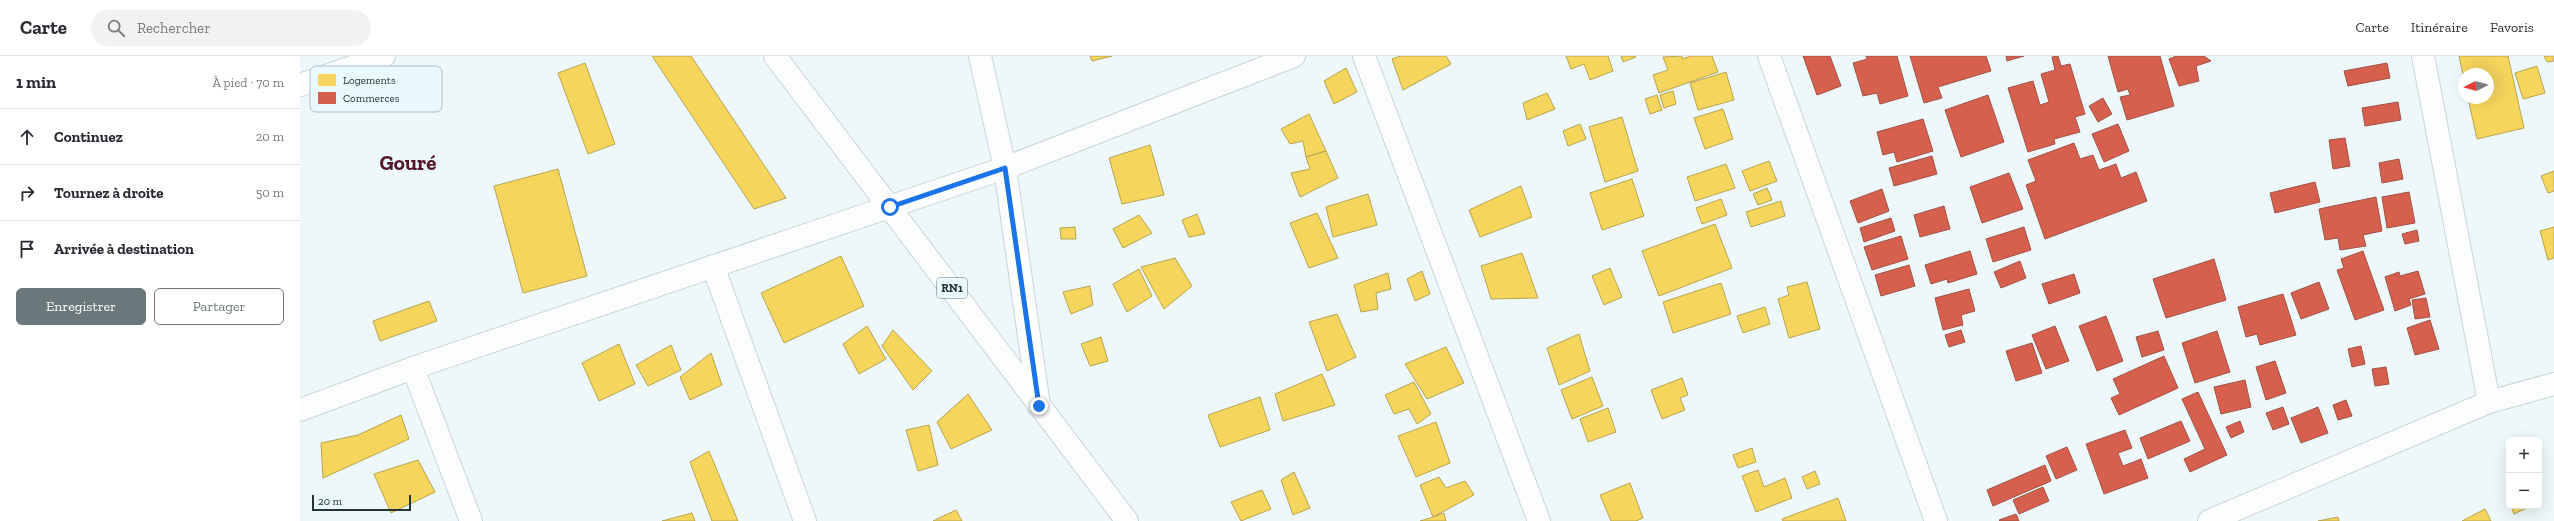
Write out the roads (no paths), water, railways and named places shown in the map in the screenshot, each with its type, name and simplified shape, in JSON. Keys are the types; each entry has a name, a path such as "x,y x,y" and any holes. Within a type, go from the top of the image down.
{"main road":[{"path":"355,66 384,56"},
{"name":"RN1","path":"774,56 1128,521"},
{"path":"980,56 1005,168 1039,406"},
{"path":"300,410 413,368 1005,168 1294,56"},
{"path":"1364,56 1539,521"},
{"path":"1769,56 1936,521"},
{"path":"2423,56 2489,402"},
{"path":"300,85 310,82"},
{"path":"713,266 805,521"},
{"path":"413,368 471,521"},
{"path":"2209,521 2233,517 2489,402 2554,384"}],"district":[{"name":"Gouré","path":"408,162"}]}
